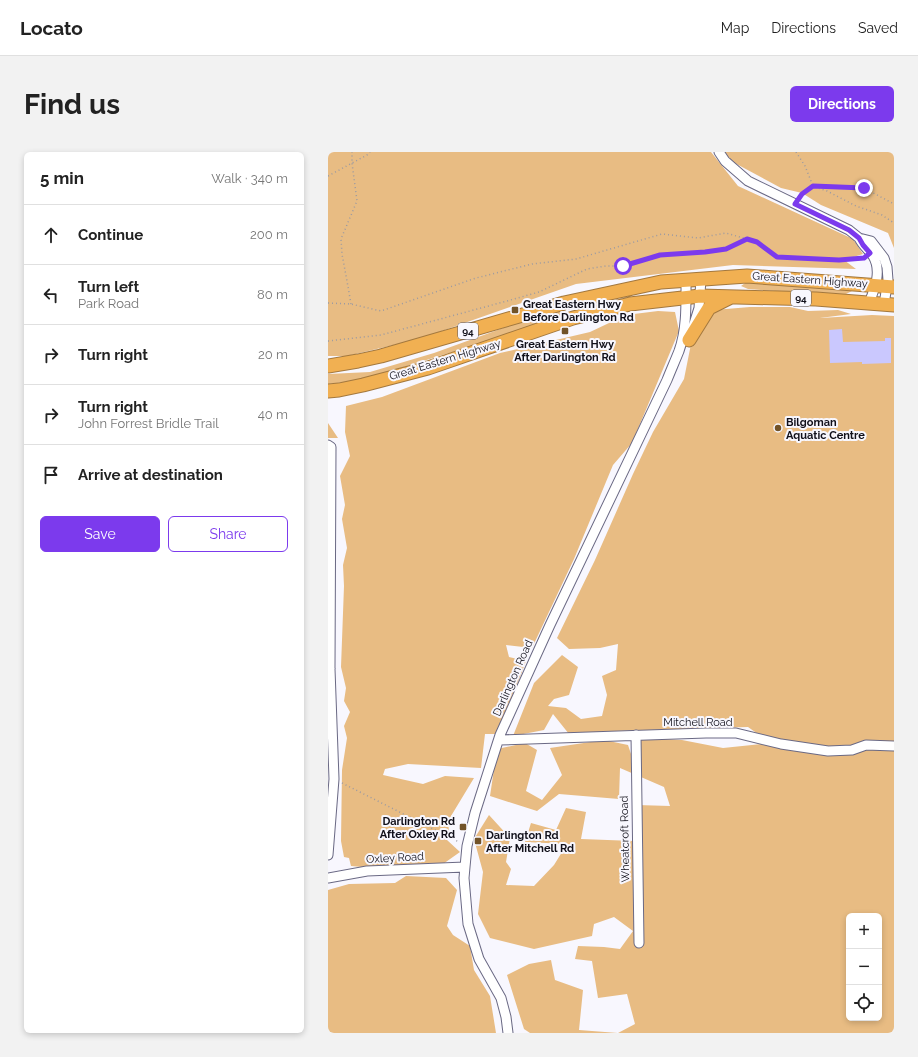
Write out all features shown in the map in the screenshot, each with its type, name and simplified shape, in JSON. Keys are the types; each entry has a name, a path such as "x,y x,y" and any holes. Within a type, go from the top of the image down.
{"highway":[{"name":"Great Eastern Highway","path":"328,366 382,356 564,303 660,282 748,276 886,286"},
{"name":"Great Eastern Highway","path":"328,391 363,385 428,368 573,318 630,304 700,296 816,299 889,304"},
{"path":"689,340 709,308 733,296"}],"street":[{"path":"719,152 725,161 748,181 849,230 859,238 873,256 877,268 877,277 886,286"},
{"path":"859,238 871,241 884,258 887,267 886,286 889,304"},
{"name":"Darlington Road","path":"679,350 689,340 695,321 699,308 701,279"},
{"name":"Darlington Road","path":"508,1033 501,998 479,959 468,924 464,878 468,846 475,813 499,740 550,625 667,380 679,350 684,329 686,280"},
{"path":"869,303 886,286"},
{"path":"328,445 331,447 331,778 328,855"},
{"name":"Mitchell Road","path":"499,740 736,733 781,744 828,750 852,750 866,744 894,746"},
{"name":"Wheatcroft Road","path":"636,735 639,943"},
{"name":"Oxley Road","path":"328,878 367,871 465,867"}],"path":[{"path":"350,304 348,281 342,254 342,239 357,201 352,152"},
{"path":"328,176 370,152"},
{"path":"796,152 805,166 813,186 827,191 856,206 882,215 894,223"},
{"path":"795,204 802,194 813,186 864,188 894,204"},
{"path":"328,304 350,304 380,311 476,278 532,264 576,259 662,234 698,238 726,233 757,242 777,257 839,260 864,258 870,253"},
{"path":"328,341 381,335 492,306 539,292 587,269 606,266 623,266 660,255 726,249 747,239"},
{"path":"331,778 468,846"}],"shaded area":[{"path":"328,152 711,152 738,186 853,239 863,254 844,260 856,269 733,265 576,284 419,339 347,356 328,356"},
{"path":"724,152 894,152 894,248 888,233 821,205 802,193 781,188 729,160"},
{"path":"748,281 852,291 846,294 817,294 748,289 741,286"},
{"path":"750,307 790,307 808,311 838,310 851,314 820,318 872,315 894,316 894,1033 618,1033 635,1024 627,994 598,998 592,961 575,959 578,946 620,949 633,931 614,917 594,924 592,936 534,949 490,938 478,914 483,872 474,839 489,815 510,838 506,862 511,869 506,885 534,886 554,865 567,844 525,842 531,823 556,830 566,808 586,812 581,839 634,841 637,805 670,806 664,787 620,768 619,799 559,794 537,811 490,796 497,749 525,743 537,750 526,791 542,800 562,775 550,748 604,740 628,745 633,760 637,738 682,740 723,748 771,743 748,727 615,731 598,735 569,734 553,714 544,730 513,736 534,683 562,655 578,667 569,695 554,699 548,706 566,708 581,719 602,716 607,695 602,676 616,670 618,644 600,648 569,649 557,638 595,560 653,432 684,379 692,339 714,310"},
{"path":"564,309 568,314 553,322 362,380 328,384 328,374 370,372 434,353 528,319"},
{"path":"658,311 675,312 679,331 632,443 613,465 574,559 532,648 506,645 509,657 526,661 496,734 485,734 481,768 408,764 385,769 383,775 423,784 445,776 474,778 448,821 449,832 430,832 447,840 460,852 443,864 362,867 351,866 349,858 344,857 341,841 342,770 347,738 344,726 350,712 344,701 346,688 341,667 344,586 343,565 347,548 342,519 345,505 340,476 350,456 345,432 346,406 382,397 500,353 590,332 626,315"},
{"path":"328,423 338,438 328,438"},
{"path":"406,876 446,878 457,890 447,926 453,935 470,946 474,970 490,996 496,1033 328,1033 328,890 349,884 395,883"},
{"path":"551,960 555,980 583,990 579,1030 618,1033 530,1033 524,1029 507,975 529,964"}],"water":[{"path":"842,329 843,342 885,341 885,338 891,338 891,363 830,363 829,330"}],"place":[{"name":"Great Eastern Hwy Before Darlington Rd","path":"515,310"},
{"name":"Great Eastern Hwy After Darlington Rd","path":"565,331"},
{"name":"Bilgoman Aquatic Centre","path":"778,428"},
{"name":"Darlington Rd After Oxley Rd","path":"463,827"},
{"name":"Darlington Rd After Mitchell Rd","path":"478,841"}],"route":[{"path":"623,266 660,255 726,249 747,239 757,242 777,257 839,260 864,258 870,253 859,238 849,230 795,204 802,194 813,186 864,188"}]}
